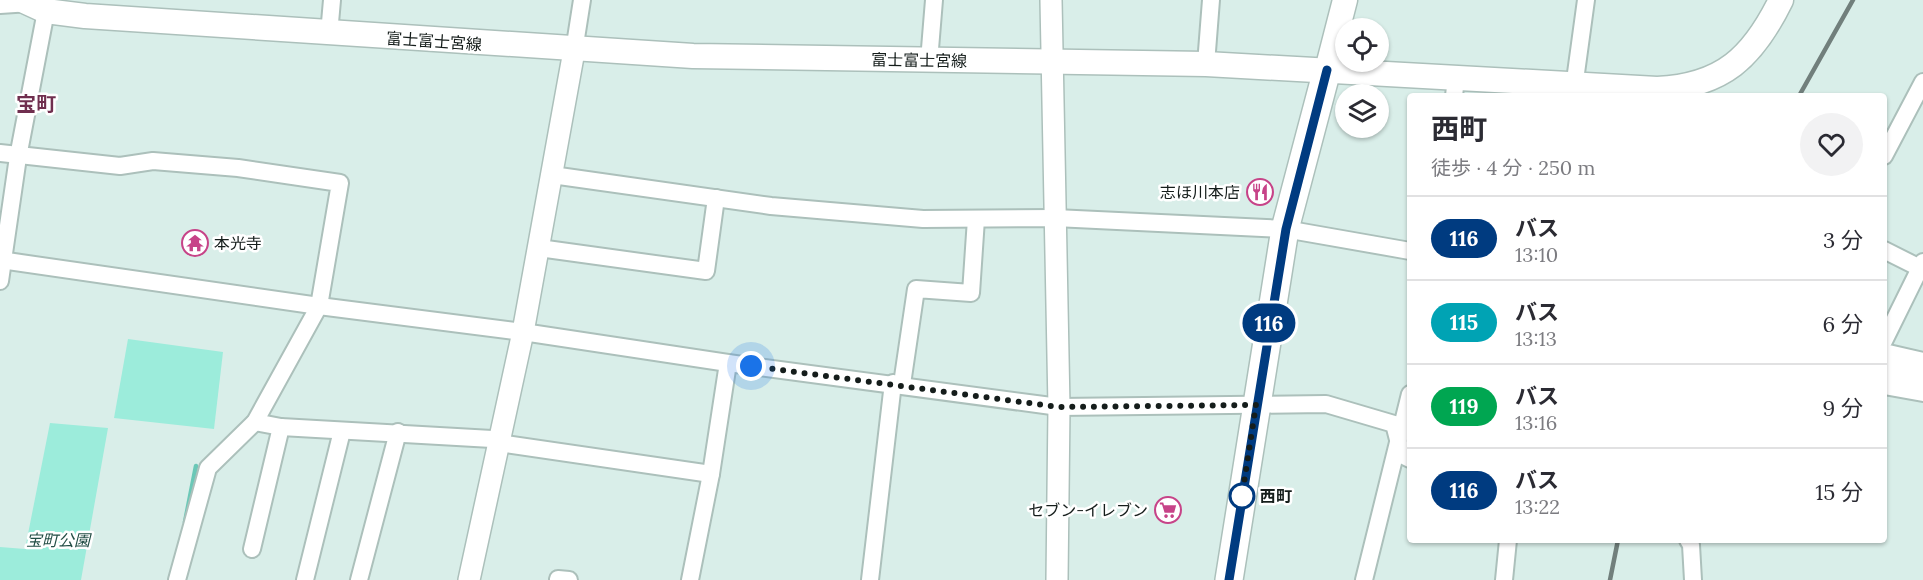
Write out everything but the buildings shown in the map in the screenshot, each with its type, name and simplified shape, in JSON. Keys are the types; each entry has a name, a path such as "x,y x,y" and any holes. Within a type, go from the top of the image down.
{"main road":[{"path":"1229,580 1286,229 1345,0"},
{"name":"富士富士宮線","path":"32,5 329,34 574,51 929,61 1206,64 1327,70 1455,87 1574,91 1683,88 1709,79 1742,61 1767,29 1780,0"}],"street":[{"path":"329,34 332,0"},
{"path":"469,580 523,332 582,0"},
{"path":"929,61 934,0"},
{"path":"1051,0 1059,407 1057,580"},
{"path":"1206,64 1211,0"},
{"path":"1574,91 1586,0"},
{"path":"0,5 32,5 18,157 0,281"},
{"path":"1887,150 1923,82"},
{"path":"0,153 18,157 120,166 153,161 238,168 340,183 319,306 255,422 208,468 177,580"},
{"path":"552,175 716,198 923,219 1055,218 1286,229 1407,249"},
{"path":"539,248 706,271 716,198"},
{"path":"870,580 897,384 916,289 970,293 976,219"},
{"path":"1887,250 1922,265 1887,335"},
{"path":"2,260 319,306 523,332 728,363 1059,407 1326,404 1355,410 1394,424 1402,455 1407,458"},
{"path":"1887,353 1923,361"},
{"path":"690,580 711,474 728,363"},
{"path":"1887,370 1923,377"},
{"path":"1887,387 1923,393"},
{"path":"1364,580 1397,440 1407,411"},
{"path":"255,422 280,427 492,439 499,443 711,474"},
{"path":"252,549 280,427"},
{"path":"305,580 342,430"},
{"path":"359,580 398,432"},
{"path":"1504,580 1508,543"},
{"path":"1690,543 1693,580"}],"green space":[{"path":"128,339 223,352 214,429 114,418"},
{"name":"宝町公園","path":"50,423 108,428 81,580 0,580 0,547 25,549"}],"waterway":[{"path":"185,522 196,466"}],"railway":[{"path":"1801,93 1853,0"},
{"path":"1610,580 1617,543"}],"bus line":[{"name":"116","path":"1229,580 1286,229 1327,70"}],"place":[{"name":"志ほ川本店","path":"1260,192"},
{"name":"本光寺","path":"195,243"},
{"name":"西町","path":"1242,496"},
{"name":"セブン-イレブン","path":"1168,510"}],"district":[{"name":"宝町","path":"36,103"}],"route":[{"path":"751,366 893,383 1059,407 1256,405 1242,496"}]}
